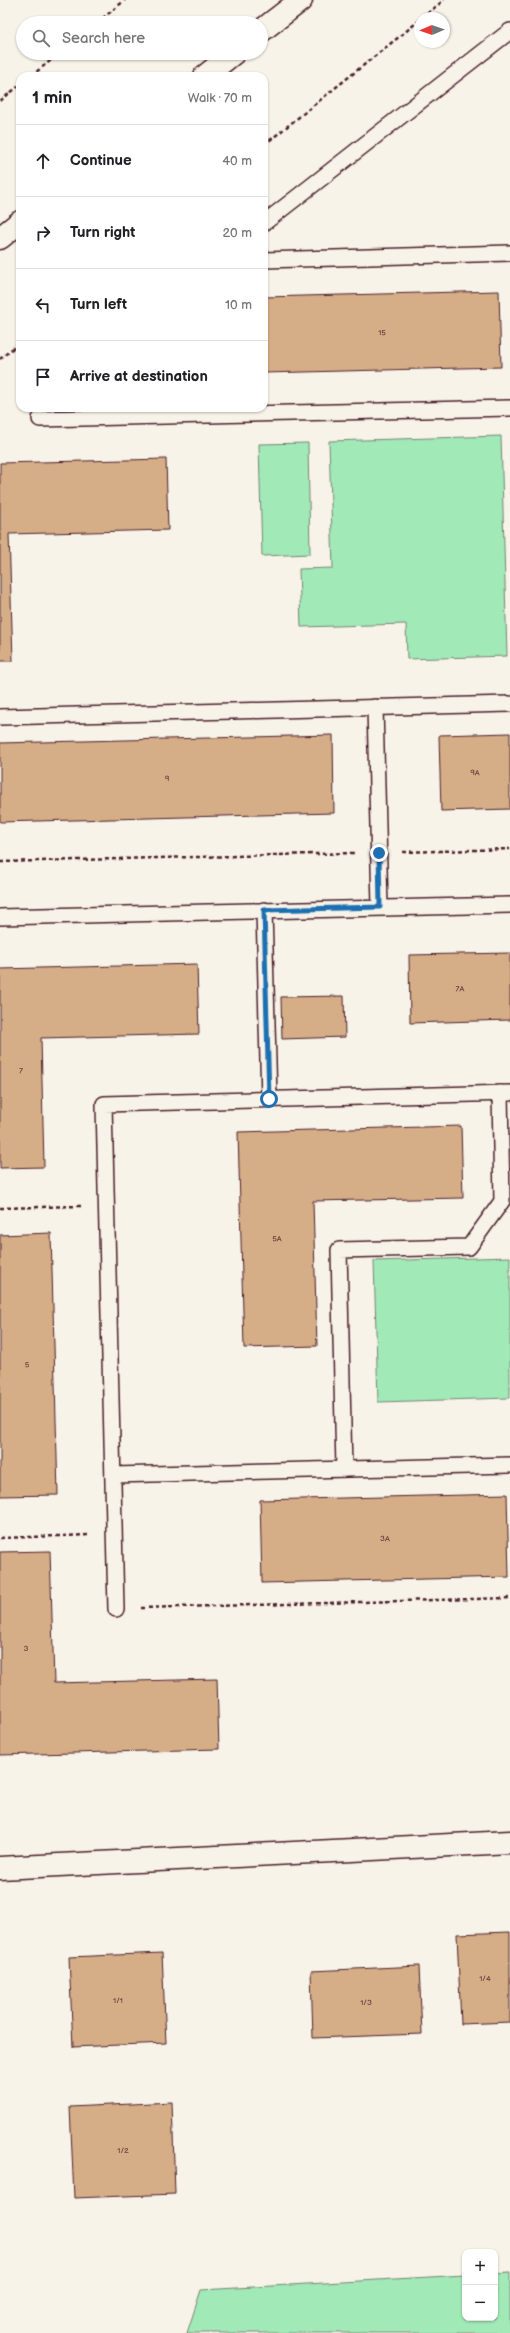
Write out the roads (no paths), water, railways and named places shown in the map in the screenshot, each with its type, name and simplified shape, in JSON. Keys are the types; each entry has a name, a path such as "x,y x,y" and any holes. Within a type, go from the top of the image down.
{"street":[{"path":"268,26 301,0"},
{"path":"210,72 225,60"},
{"path":"0,238 16,225"},
{"path":"0,1868 510,1842"}],"lane":[{"path":"268,220 510,31"},
{"path":"268,260 510,253"},
{"path":"40,420 510,408"},
{"path":"0,717 510,704"},
{"path":"375,707 380,907"},
{"path":"0,917 510,904"},
{"path":"264,910 269,1099"},
{"path":"116,1609 104,1104 505,1093 502,1201 469,1247 339,1250 344,1469"},
{"path":"113,1475 510,1464"}]}
